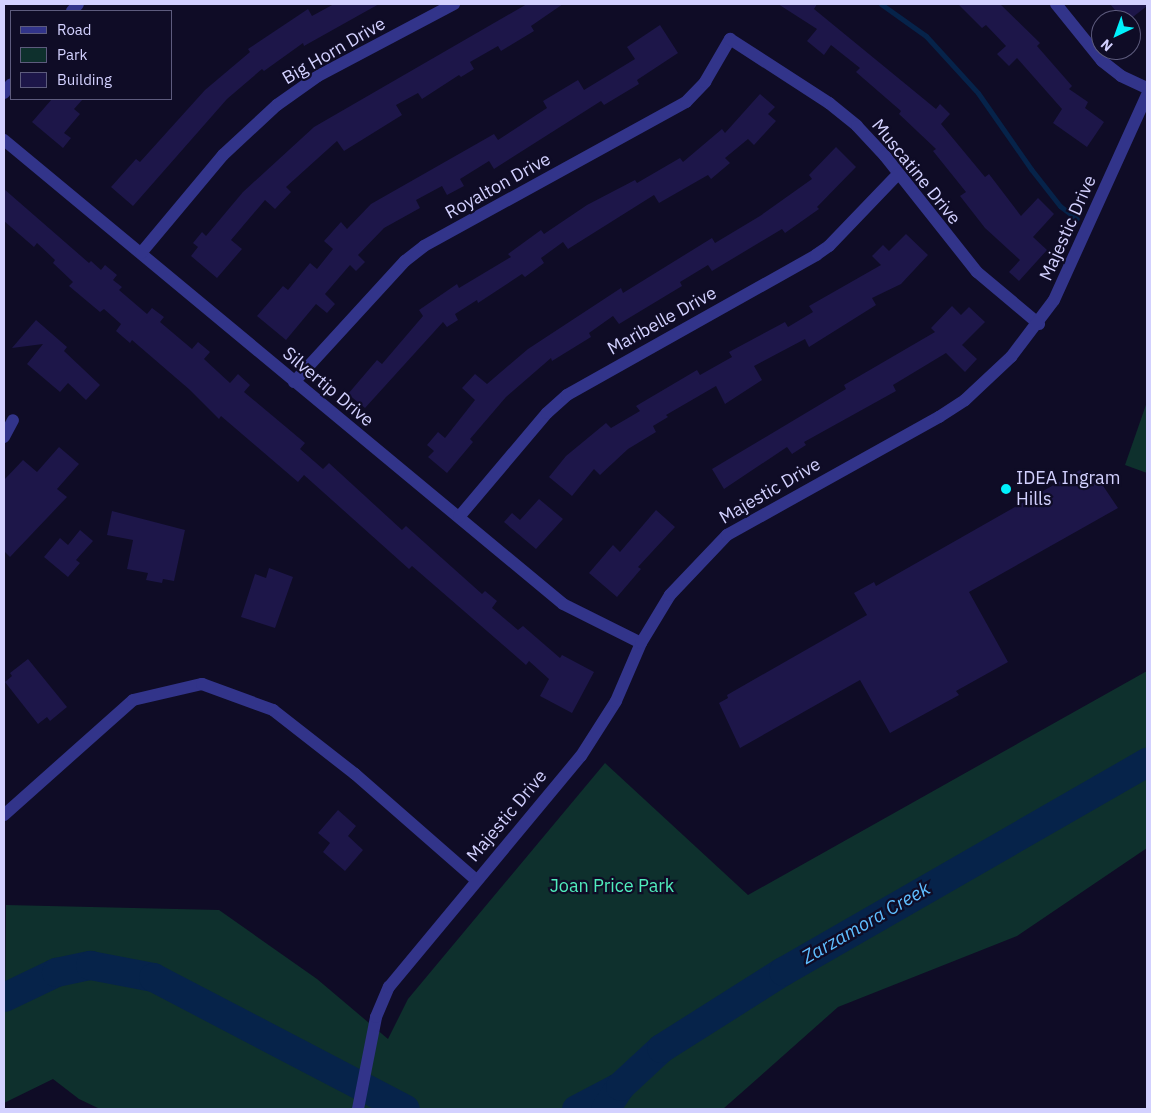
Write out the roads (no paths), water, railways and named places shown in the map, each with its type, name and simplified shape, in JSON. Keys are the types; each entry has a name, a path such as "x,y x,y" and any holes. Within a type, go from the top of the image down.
{"street":[{"name":"Big Horn Drive","path":"141,253 223,155 277,105 318,76 454,4"},
{"path":"1056,4 1102,61 1121,76 1147,88"},
{"name":"Muscatine Drive","path":"730,39 829,103 870,139 977,272 1039,324"},
{"name":"Royalton Drive","path":"294,382 405,260 424,246 686,102 705,82 730,39"},
{"name":"Majestic Drive","path":"358,1109 376,1018 389,987 600,729 641,643 670,595 727,535 964,400 1006,363 1039,324 1054,300 1147,95"},
{"name":"Silvertip Drive","path":"4,140 563,604 641,643"},
{"name":"Maribelle Drive","path":"459,517 547,413 567,395 816,255 829,246 898,174"},
{"path":"4,437 13,420"},
{"path":"4,815 133,700 202,684 273,710 355,774 476,880"}],"waterway":[{"path":"881,4 926,36 978,93 1031,169 1060,206 1077,219"},
{"name":"Zarzamora Creek","path":"605,1109 620,1086 661,1048 783,971 1147,762"},
{"path":"4,997 56,972 90,965 153,977 405,1109"},
{"path":"576,1109 620,1086"}],"place":[{"name":"IDEA Ingram Hills","path":"1006,489"}],"park label":[{"name":"Joan Price Park","path":"612,886"}]}
